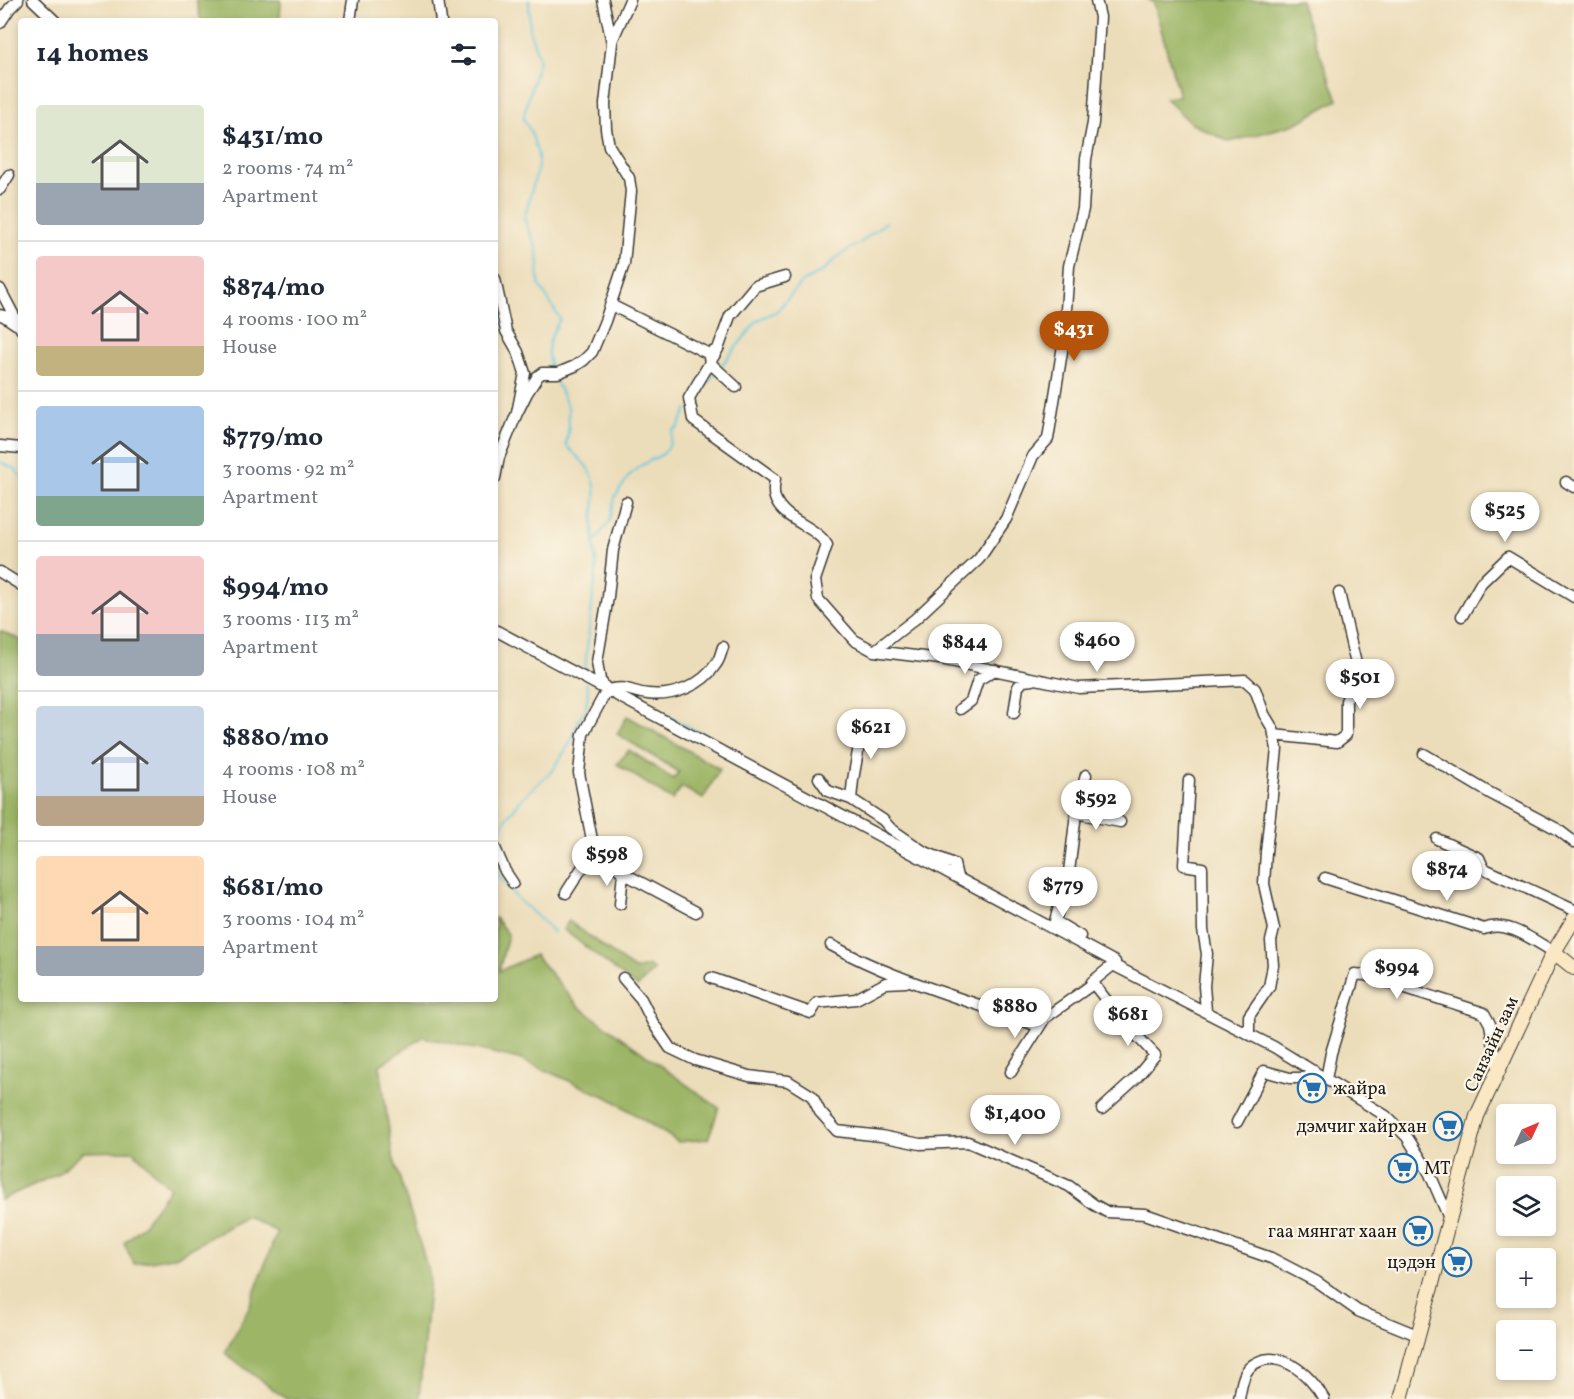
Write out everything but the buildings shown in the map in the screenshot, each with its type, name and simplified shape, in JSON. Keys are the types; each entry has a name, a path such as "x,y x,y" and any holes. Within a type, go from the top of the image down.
{"main road":[{"name":"Санзайн зам","path":"1401,1399 1477,1116 1554,952 1574,919"},
{"path":"1554,952 1574,968"}],"street":[{"path":"0,23 18,0"},
{"path":"33,0 52,18"},
{"path":"350,18 353,0"},
{"path":"438,0 441,18"},
{"path":"603,0 612,43"},
{"path":"498,462 526,393 538,376 542,373 558,373 584,360 592,352 611,306 624,264 631,191 629,178 609,146 605,104 612,43 630,0"},
{"path":"874,651 915,619 979,559 1006,519 1033,456 1048,439 1064,339 1069,266 1083,209 1086,159 1093,123 1100,17 1096,0"},
{"path":"0,189 9,175"},
{"path":"785,277 755,286 730,316 689,398 693,420 775,479 774,496 780,508 822,536 827,545 815,580 818,599 854,640 874,651 940,659 1079,688 1245,680 1255,689 1274,735 1277,749 1264,884 1274,929 1271,941 1273,965 1269,987 1249,1016 1249,1033"},
{"path":"0,289 18,324"},
{"path":"611,306 712,355 736,387"},
{"path":"499,313 518,352 525,373 517,413"},
{"path":"0,315 18,326"},
{"path":"0,446 18,448"},
{"path":"607,690 600,681 597,662 613,550 626,502"},
{"path":"1462,616 1481,583 1508,557 1574,597"},
{"path":"0,572 18,583"},
{"path":"1274,735 1337,742 1346,735 1346,701 1358,672 1339,593"},
{"path":"498,632 1114,963 1249,1033 1314,1071 1386,1116 1407,1137 1429,1172 1449,1218"},
{"path":"566,893 587,860 593,845 579,773 583,734 607,690 621,687 646,694 662,695 685,690 704,678 717,664 723,646"},
{"path":"960,709 971,701 978,680 995,670"},
{"path":"1014,713 1018,687 1023,681 1036,679"},
{"path":"851,800 852,780 864,717"},
{"path":"1424,754 1574,842"},
{"path":"1086,775 1076,813 1069,872 1055,921 1112,954 1114,963"},
{"path":"819,778 828,791 851,800 883,820 890,828 924,851 954,864 957,877"},
{"path":"1189,780 1184,865 1202,868 1203,930 1207,954 1204,986 1206,1011"},
{"path":"1076,813 1120,822"},
{"path":"1437,839 1479,858 1487,870 1574,910"},
{"path":"593,845 623,873 696,912"},
{"path":"498,855 513,883"},
{"path":"620,904 623,873"},
{"path":"1325,878 1484,929 1502,926 1515,930 1554,952"},
{"path":"831,945 860,961 912,982 1035,1025 1090,986 1114,963"},
{"path":"1326,1079 1331,1053 1355,974 1365,975 1484,1013 1490,1024 1498,1070"},
{"path":"623,978 641,999 652,1023 670,1048 695,1060 749,1076 788,1082 812,1096 820,1112 837,1131 881,1136 920,1144 968,1142 1069,1186 1107,1212 1145,1214 1271,1258 1317,1282 1358,1311 1417,1335"},
{"path":"711,978 811,1013 818,1004 856,999 886,983 912,982"},
{"path":"1092,982 1122,1020 1155,1055 1136,1078 1102,1109"},
{"path":"1011,1072 1043,1021"},
{"path":"1237,1122 1264,1071 1290,1078 1305,1078 1314,1071"},
{"path":"1239,1399 1244,1376 1249,1369 1264,1360 1280,1360 1297,1368 1324,1399"}],"green space":[{"path":"196,0 281,0 280,18 200,18"},
{"path":"1149,0 1301,0 1302,8 1338,100 1295,124 1230,142 1192,124 1165,98 1179,96 1154,3"},
{"path":"0,631 18,639 18,1002 498,1002 498,922 508,934 499,971 535,955 578,1006 719,1108 708,1139 678,1142 611,1099 519,1059 423,1037 380,1065 392,1153 430,1276 419,1399 286,1399 225,1353 249,1307 277,1232 247,1216 177,1256 134,1264 124,1243 143,1225 170,1188 133,1151 83,1152 57,1174 0,1200"},
{"path":"627,716 720,769 703,799 682,787 672,800 617,764 629,750 673,779 679,772 617,734"},
{"path":"569,921 635,970 649,966 654,970 637,987 563,929"}],"waterway":[{"path":"529,0 530,32 539,59 523,118 531,132 538,155 538,167 524,219 536,247 540,286 560,319 550,341 548,352 550,364 546,368"},
{"path":"721,366 758,320 777,311 801,283 823,271 840,255 860,243 886,222"},
{"path":"694,401 716,372"},
{"path":"554,377 568,407 569,426 566,445 589,471 595,486 593,528 596,573 585,673"},
{"path":"595,541 610,521 615,497 629,476 640,466 663,454 669,446 673,430 678,428 687,409"},
{"path":"0,462 15,469 18,473"},
{"path":"498,836 507,817 525,795 553,770 571,741 579,718 586,709 588,690 586,683"},
{"path":"628,695 722,744"},
{"path":"498,873 513,894 554,933"}],"place":[{"name":"жайра","path":"1312,1088"},
{"name":"дэмчиг хайрхан","path":"1448,1126"},
{"name":"MT","path":"1403,1168"},
{"name":"гаа мянгат хаан","path":"1418,1231"},
{"name":"цэдэн","path":"1457,1262"}]}
